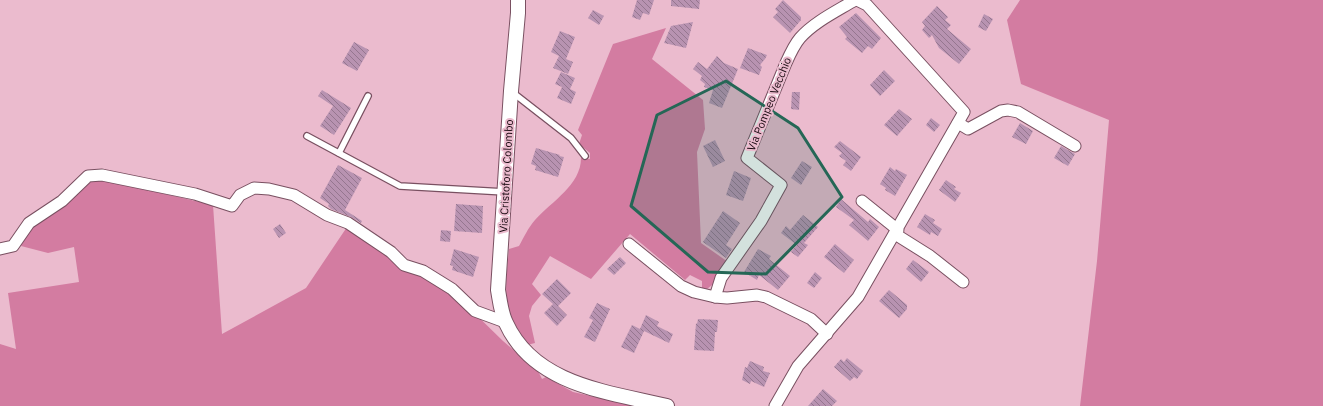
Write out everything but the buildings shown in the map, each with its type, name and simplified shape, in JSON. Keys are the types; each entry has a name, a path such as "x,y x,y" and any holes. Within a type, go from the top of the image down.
{"street":[{"name":"Via Cristoforo Colombo","path":"518,0 498,290 505,322 512,336 532,358 563,378 584,386 667,406"},
{"name":"Via Pompeo Vecchio","path":"715,297 720,278 761,221 781,185 747,158 792,49 800,38 812,27 856,0 867,5 964,112 858,297 798,366 775,406"},
{"path":"958,123 968,129 1001,111 1008,110 1018,112 1075,146"},
{"path":"0,249 13,246 29,223 62,201 88,176 102,175 195,194 232,206 240,195 254,188 269,189 294,195 327,215 348,223 391,252 404,265 423,271 452,289 475,311 505,322"},
{"path":"862,201 896,232 963,282"},
{"path":"629,244 681,286 694,292 727,298 757,295 766,296 811,319 827,334"}],"lane":[{"path":"511,91 570,138 585,156"},
{"path":"339,153 368,96"},
{"path":"307,136 400,186 505,192"}],"highlighted area":[{"path":"726,81 798,128 842,197 766,274 708,272 631,206 657,115"}],"shaded area":[{"path":"1020,0 1323,0 1323,406 1080,406 1097,261 1109,120 1021,84 1007,20"},
{"path":"666,28 652,59 703,100 705,129 697,152 701,243 728,262 712,285 707,289 702,288 702,281 690,275 685,280 630,234 591,279 550,256 532,284 541,295 532,306 529,316 535,343 527,345 514,327 507,306 506,277 509,249 519,246 528,229 535,220 571,184 580,168 581,158 590,159 590,153 579,144 582,135 578,130 613,44"},
{"path":"100,179 213,205 222,334 306,288 347,227 387,255 396,265 420,273 464,303 503,341 538,371 542,379 546,377 573,392 636,406 0,406 0,344 16,349 8,293 79,282 74,247 48,253 21,246 31,225 89,181"}]}
